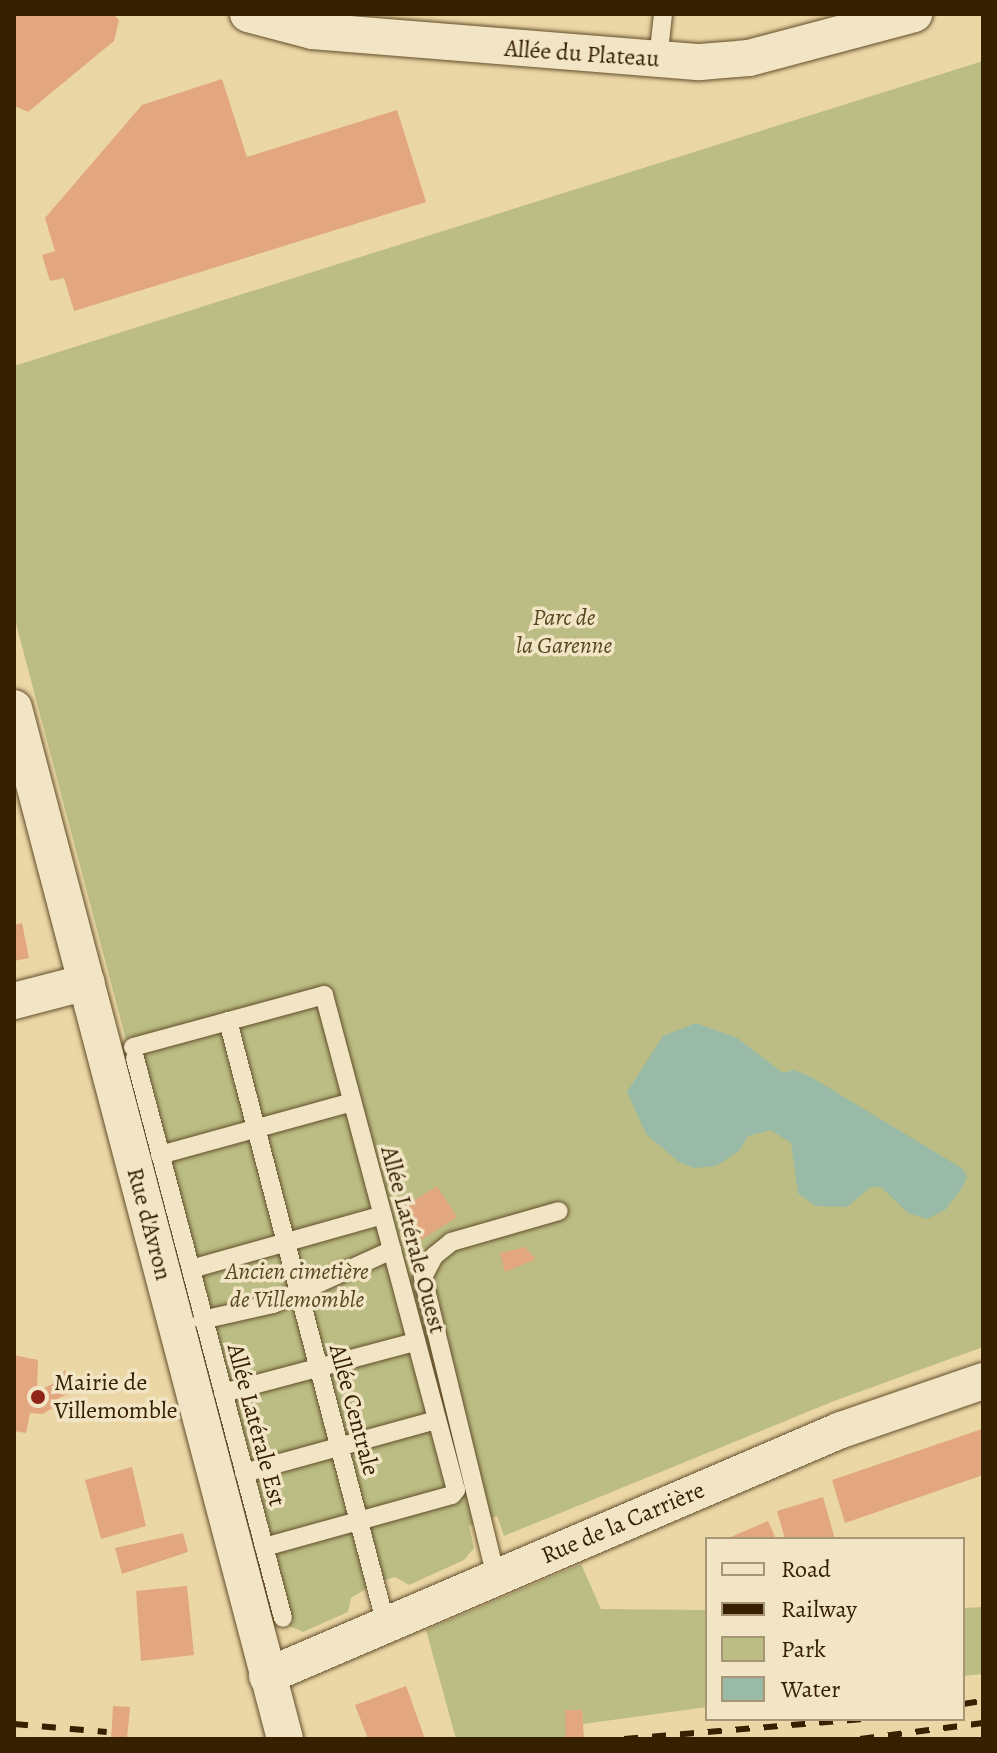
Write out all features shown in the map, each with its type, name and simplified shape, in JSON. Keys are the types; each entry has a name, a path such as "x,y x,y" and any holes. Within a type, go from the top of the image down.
{"street":[{"name":"Allée du Plateau","path":"248,14 312,31 658,60 749,58 914,14"},
{"name":"Rue d'Avron","path":"14,708 285,1739"},
{"path":"14,1001 87,982"},
{"name":"Rue de la Carrière","path":"267,1676 841,1430 983,1381"}],"lane":[{"path":"658,60 663,14"},
{"name":"Allée Latérale Ouest","path":"228,1021 324,995 456,1490 452,1495 359,1521"},
{"name":"Allée Latérale Est","path":"228,1021 134,1052 202,1320 283,1618"},
{"name":"Allée Centrale","path":"228,1021 386,1625"},
{"path":"160,1155 352,1102"},
{"path":"496,1577 423,1277 434,1256 451,1242 559,1211"},
{"path":"191,1269 383,1215"},
{"path":"202,1320 299,1293 392,1250"},
{"path":"223,1393 415,1342"},
{"path":"244,1473 436,1420"},
{"path":"264,1547 359,1521"}],"green space":[{"name":"Parc de la Garenne","path":"983,61 983,1347 834,1401 504,1536 497,1516 469,1526 474,1548 464,1560 409,1585 395,1577 375,1583 351,1598 348,1612 303,1632 280,1622 14,616 14,366"},
{"path":"581,1564 601,1609 705,1610 705,1707 583,1724 582,1710 566,1710 566,1739 456,1739 426,1630"},
{"path":"983,1607 983,1674 965,1676 965,1608"}],"water":[{"path":"696,1023 737,1038 783,1073 794,1070 811,1077 963,1169 967,1177 962,1188 945,1210 927,1219 908,1213 881,1187 871,1187 847,1207 815,1206 798,1193 791,1143 771,1130 748,1136 739,1151 716,1166 694,1168 679,1162 646,1134 627,1092 663,1036"}],"building":[{"path":"14,14 113,14 119,20 114,41 28,112 14,106"},
{"path":"222,79 247,157 397,110 426,202 74,311 64,278 50,281 42,255 55,251 45,218 142,105"},
{"path":"22,923 29,958 14,961 14,925"},
{"path":"437,1186 457,1217 416,1243 396,1212"},
{"path":"525,1247 536,1259 505,1272 500,1253"},
{"name":"Mairie de Villemomble","path":"14,1355 38,1360 37,1391 55,1383 65,1370 76,1379 71,1392 52,1402 55,1407 42,1414 30,1413 26,1433 14,1431"},
{"path":"982,1429 983,1475 845,1523 832,1480"},
{"path":"132,1467 146,1526 101,1539 85,1480"},
{"path":"823,1497 834,1537 784,1537 777,1511"},
{"path":"768,1521 775,1537 731,1537"},
{"path":"183,1533 188,1552 122,1574 115,1548"},
{"path":"187,1586 194,1655 141,1661 136,1591"},
{"path":"406,1686 425,1739 368,1739 355,1705"},
{"path":"113,1706 130,1707 127,1739 111,1739"},
{"path":"565,1710 582,1710 584,1739 566,1739"}],"railway":[{"path":"965,1704 983,1701"},
{"path":"624,1739 839,1721"},
{"path":"860,1739 983,1723"},
{"path":"14,1724 107,1732"}],"place":[{"name":"Mairie de Villemomble","path":"38,1397"}],"park label":[{"name":"Ancien cimetière de Villemomble","path":"297,1286"}]}
